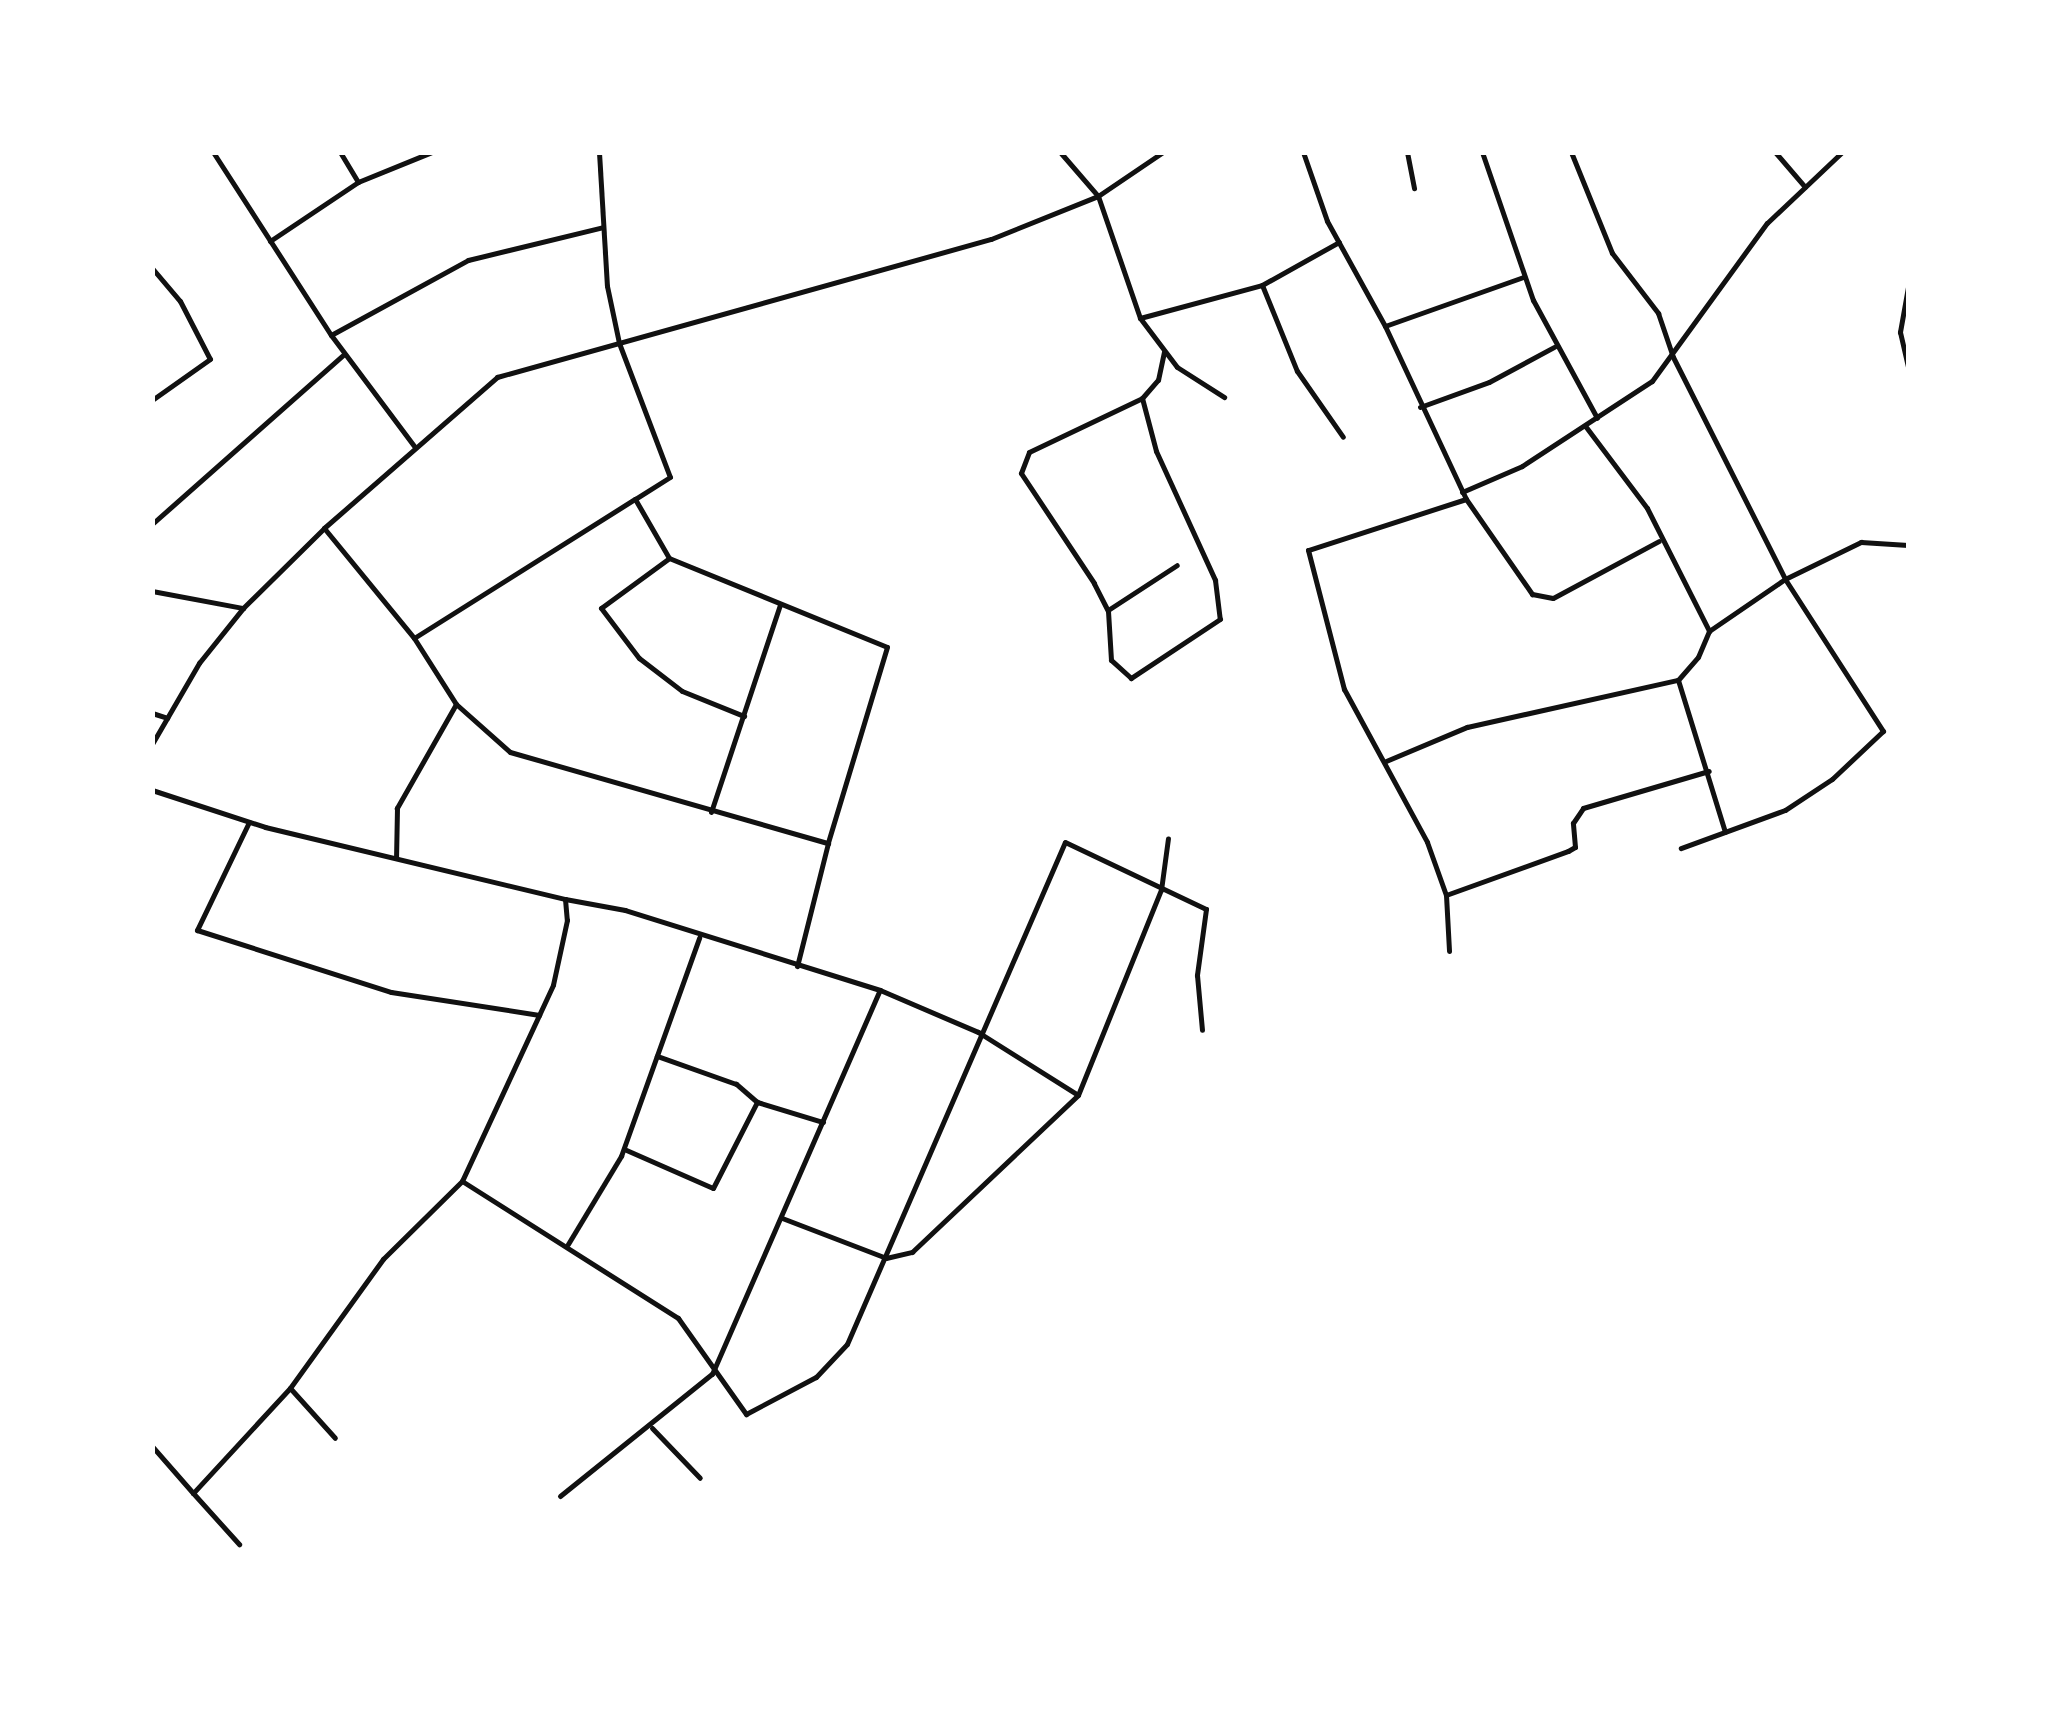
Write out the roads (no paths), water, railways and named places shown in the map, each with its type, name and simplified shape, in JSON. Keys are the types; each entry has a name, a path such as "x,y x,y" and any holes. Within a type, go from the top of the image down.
{"street":[{"path":"212,152 344,354 414,446"},
{"path":"340,152 358,182"},
{"path":"270,241 358,182 432,152"},
{"path":"414,638 670,477 619,343 603,227 598,152"},
{"path":"1060,152 1098,196 1140,318 1164,352 1224,398"},
{"path":"152,744 199,662 244,608 324,528 497,377 991,239 1098,196 1163,152"},
{"path":"1304,152 1339,242 1386,326 1466,500 1500,554 1541,600 1659,541"},
{"path":"1407,152 1414,188"},
{"path":"1482,152 1524,277 1555,346 1596,418"},
{"path":"1571,152 1612,253 1658,313 1674,356 1785,579 1882,731 1832,780 1785,810 1680,848"},
{"path":"1775,152 1805,188"},
{"path":"1462,492 1522,466 1652,381 1674,356 1736,261 1842,152"},
{"path":"331,335 468,260 603,227"},
{"path":"1140,318 1262,284 1339,242"},
{"path":"152,268 180,301 210,359 152,400"},
{"path":"1386,326 1524,277"},
{"path":"1262,284 1296,371 1343,438"},
{"path":"1908,287 1900,332 1908,367"},
{"path":"1420,407 1488,382 1555,346"},
{"path":"1142,398 1156,451 1215,580 1220,619 1131,678 1119,671 1106,647 1108,611 1024,481 1022,465 1029,452 1142,398 1158,380 1164,352"},
{"path":"152,524 344,354"},
{"path":"1586,427 1647,508 1659,541 1709,631"},
{"path":"635,500 669,558 868,635 887,650 828,843 797,966"},
{"path":"1449,950 1446,895 1386,761 1344,688 1308,550 1466,500"},
{"path":"324,528 414,638 456,704 510,752 828,843"},
{"path":"1386,761 1466,728 1678,680 1698,658 1709,631 1785,579 1861,542 1908,545"},
{"path":"669,558 600,608 640,658 682,691 744,716"},
{"path":"1108,611 1177,566"},
{"path":"152,591 244,608"},
{"path":"711,812 780,604"},
{"path":"1678,680 1725,832"},
{"path":"396,858 397,808 456,704"},
{"path":"152,714 167,718"},
{"path":"1446,895 1568,851 1577,839 1572,823 1583,808 1709,771"},
{"path":"152,790 249,822 624,910 699,938 880,990 978,1032 1078,1095"},
{"path":"249,822 197,930 392,992 539,1015"},
{"path":"782,1218 886,1258 912,1252 1078,1095 1161,890 1168,838"},
{"path":"462,1181 568,1244 678,1318 712,1374 746,1414 816,1378 847,1344 978,1032 1065,842 1206,909 1197,974 1202,1030"},
{"path":"193,1493 290,1388 383,1259 462,1181 553,985 566,899"},
{"path":"568,1244 624,1150 699,938"},
{"path":"560,1496 652,1428 712,1374 880,990"},
{"path":"658,1056 736,1084 757,1102 823,1122"},
{"path":"624,1150 713,1188 757,1102"},
{"path":"290,1388 335,1438"},
{"path":"652,1428 700,1478"},
{"path":"152,1446 239,1544"}]}
